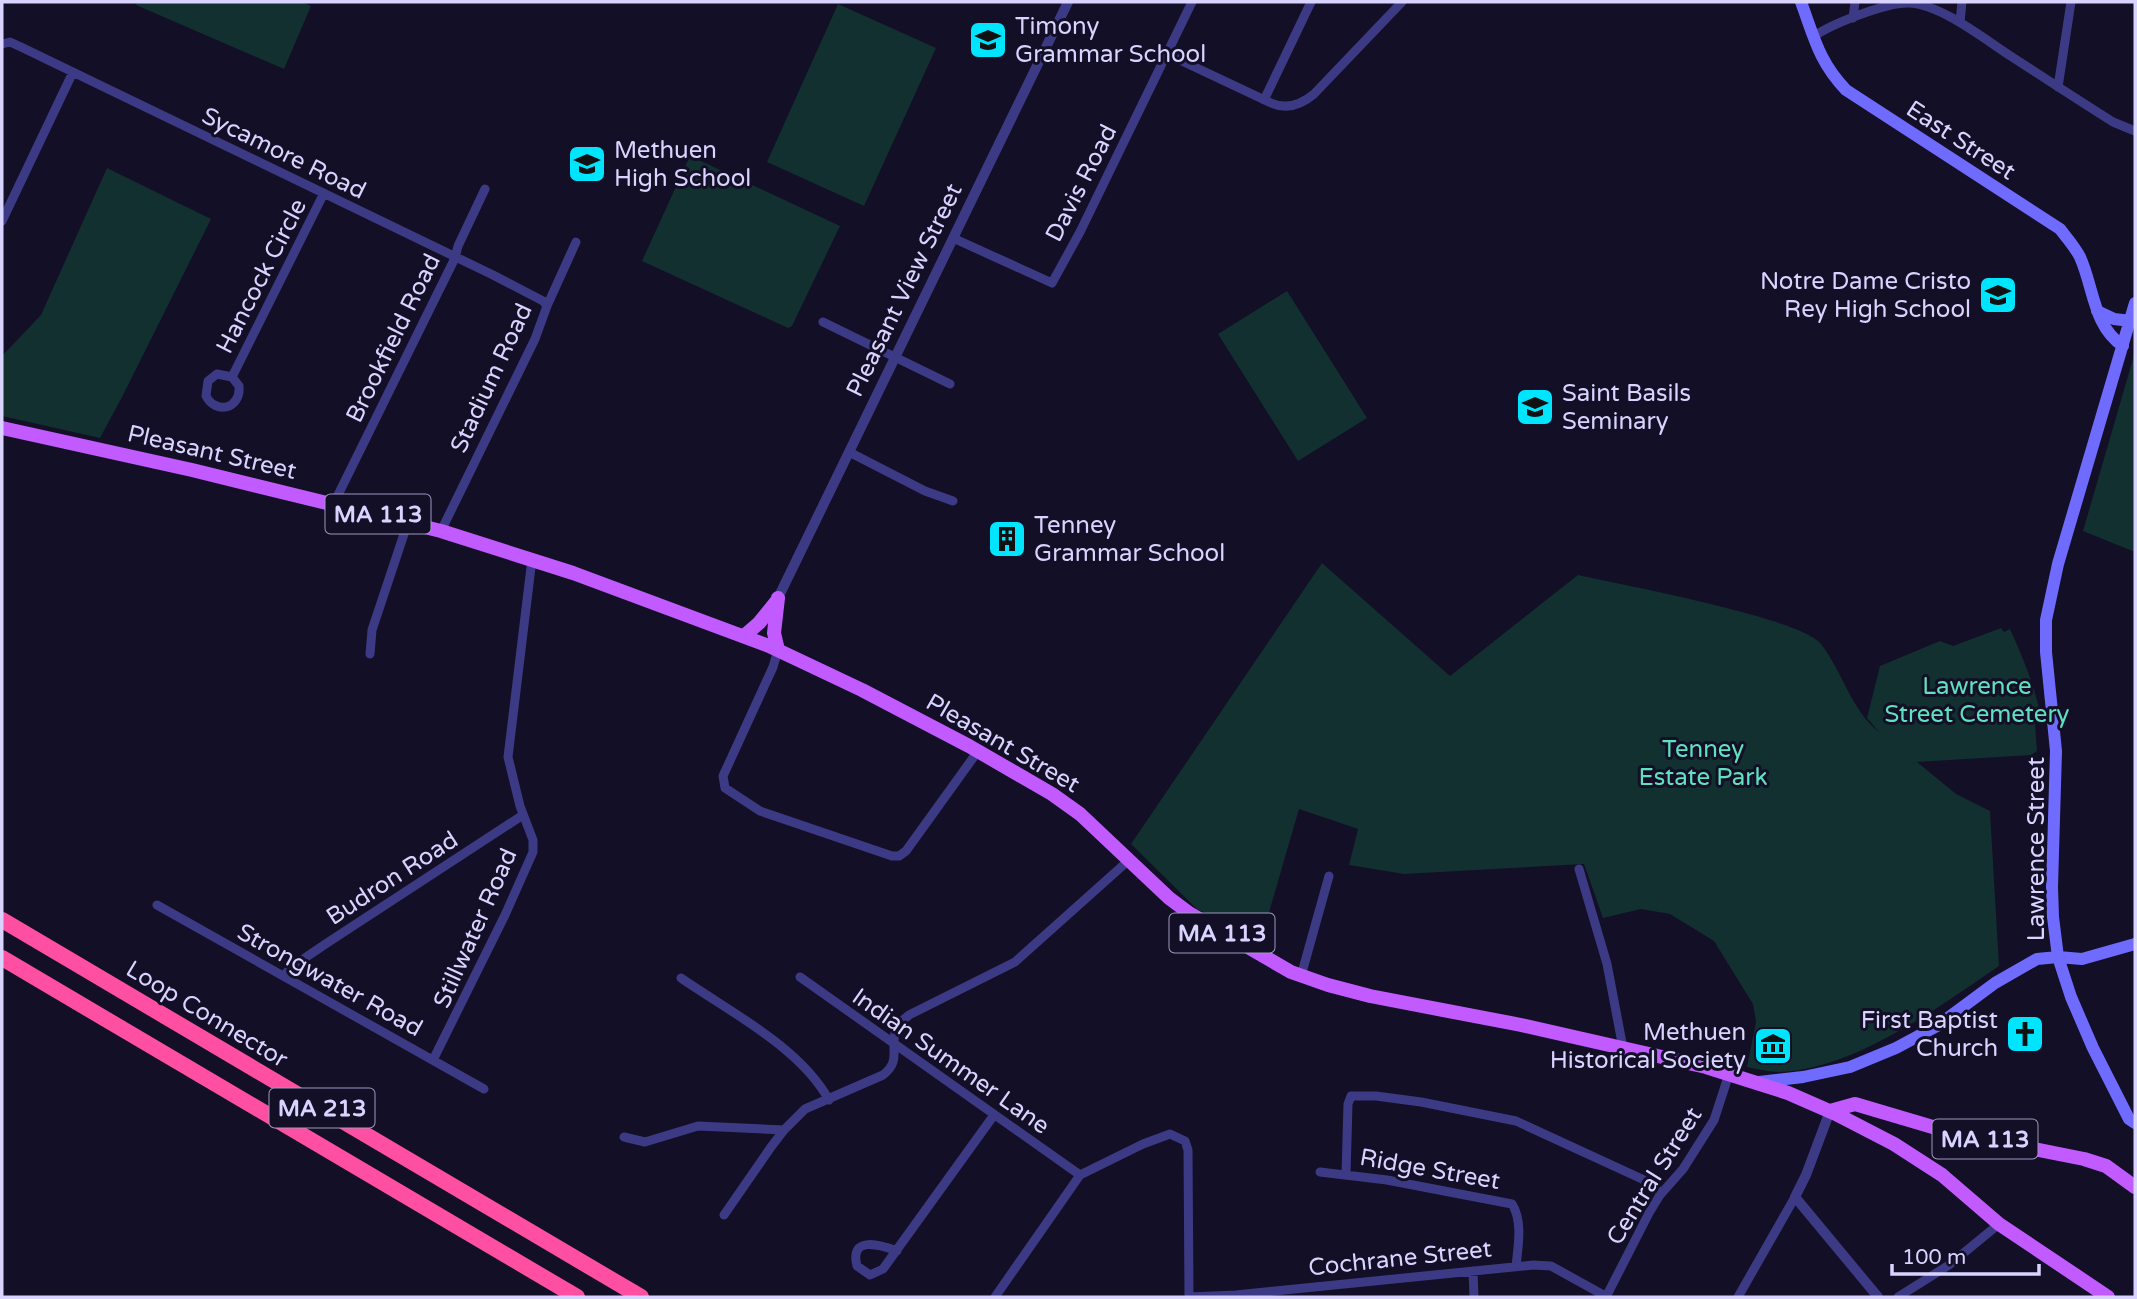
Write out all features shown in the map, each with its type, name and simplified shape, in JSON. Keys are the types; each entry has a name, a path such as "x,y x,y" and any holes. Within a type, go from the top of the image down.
{"highway":[{"name":"Loop Connector","path":"2,920 641,1297"},
{"name":"MA 213","path":"2,958 578,1297"}],"main road":[{"name":"East Street","path":"1801,2 1821,58 1846,90 2060,229 2080,257 2097,312 2111,338 2123,346"},
{"name":"Lawrence Street","path":"2133,1124 2093,1048 2071,997 2058,957 2052,887 2056,751 2046,652 2046,620 2058,564 2135,303"},
{"path":"2097,312 2114,319 2131,321"},
{"name":"Pleasant Street","path":"2,428 334,503 441,531 532,559 778,650 862,690 978,751 1069,806 1169,898 1189,913 1301,976 1370,996 1521,1025 1729,1074 1830,1111 1894,1144 1942,1175 1999,1224 2108,1297"},
{"path":"744,636 759,623 778,598"},
{"path":"778,598 774,633 778,650"},
{"path":"1759,1083 1850,1067 1896,1048 1937,1026 2018,968 2037,959 2082,958 2135,944"},
{"name":"MA 113","path":"1830,1111 1855,1104 1953,1133 2084,1159 2106,1166 2135,1187"}],"street":[{"name":"Pleasant View Street","path":"778,598 1068,2"},
{"name":"Davis Road","path":"953,238 1052,283 1080,232 1192,2"},
{"path":"1264,100 1311,2"},
{"path":"1167,54 1280,107 1290,107 1307,101 1402,2"},
{"path":"1853,18 1855,2"},
{"path":"1959,22 1962,2"},
{"path":"2058,87 2071,2"},
{"path":"1814,37 1826,28 1853,18 1911,3 1959,22 2113,122 2135,131"},
{"name":"Sycamore Road","path":"2,44 10,42 73,72 533,296 547,306"},
{"path":"2,220 73,72"},
{"name":"Brookfield Road","path":"334,503 455,258 485,189"},
{"name":"Hancock Circle","path":"232,377 324,193"},
{"name":"Stadium Road","path":"441,531 535,339 576,242"},
{"path":"824,321 950,384"},
{"path":"849,452 925,491 953,501"},
{"path":"370,654 372,630 408,522"},
{"name":"Stillwater Road","path":"433,1060 533,852 533,840 523,815 508,757 532,559"},
{"path":"778,650 773,667 723,776 725,788 760,811 892,856 899,856 906,851 978,751"},
{"name":"Budron Road","path":"284,976 290,968 327,943 523,815"},
{"path":"724,1215 784,1130 805,1109 891,1069 895,1059 897,1026 909,1015 1015,962 1129,860"},
{"path":"1579,869 1607,964 1623,1048"},
{"path":"1301,976 1329,876"},
{"name":"Strongwater Road","path":"158,905 484,1088"},
{"name":"Indian Summer Lane","path":"800,977 1080,1175"},
{"path":"681,978 788,1052 814,1076 829,1100"},
{"name":"Central Street","path":"1606,1297 1638,1231 1662,1193 1683,1169 1714,1120 1729,1074"},
{"path":"1346,1174 1348,1104 1351,1096 1387,1097 1516,1121 1642,1179 1662,1193"},
{"path":"1738,1297 1806,1175 1830,1111"},
{"path":"897,1251 872,1243 867,1244 862,1246 856,1255 857,1266 870,1275 879,1273 897,1251 994,1115"},
{"path":"624,1137 645,1142 698,1126 784,1130"},
{"path":"995,1297 1080,1175 1170,1134 1185,1141 1188,1150 1189,1297"},
{"name":"Ridge Street","path":"1320,1172 1346,1174 1512,1204 1518,1230 1516,1266"},
{"path":"1795,1197 1878,1297"},
{"path":"1898,1297 1949,1265 1999,1224"},
{"name":"Cochrane Street","path":"1189,1297 1236,1295 1516,1266 1551,1266 1606,1297"},
{"path":"1473,1271 1474,1297"}],"green space":[{"path":"137,2 301,2 311,6 284,69 136,5"},
{"path":"838,4 936,48 864,206 767,162"},
{"path":"690,156 840,226 792,326 788,328 642,261"},
{"path":"107,168 211,219 100,438 2,416 2,356 41,315"},
{"path":"1287,291 1367,418 1298,461 1218,334"},
{"path":"2135,352 2135,552 2083,531"},
{"name":"Tenney Estate Park","path":"1322,563 1450,676 1578,575 1707,603 1779,623 1806,633 1820,643 1861,712 1879,732 1867,718 1880,666 1940,641 1953,646 2001,628 2004,632 2010,629 2029,675 2042,722 2035,724 2037,751 2031,755 1917,762 1956,794 1990,811 1999,966 1923,1017 1865,1048 1807,1069 1775,1072 1747,1067 1756,1022 1753,1004 1714,941 1670,914 1641,909 1603,918 1584,864 1404,874 1349,865 1358,829 1299,809 1261,940 1197,909 1131,844"}],"place":[{"name":"Timony Grammar School","path":"988,40"},
{"name":"Methuen High School","path":"587,164"},
{"name":"Notre Dame Cristo Rey High School","path":"1998,295"},
{"name":"Saint Basils Seminary","path":"1535,407"},
{"name":"Tenney Grammar School","path":"1007,539"},
{"name":"First Baptist Church","path":"2025,1034"},
{"name":"Methuen Historical Society","path":"1773,1046"}],"park label":[{"name":"Lawrence Street Cemetery","path":"1977,700"}]}
